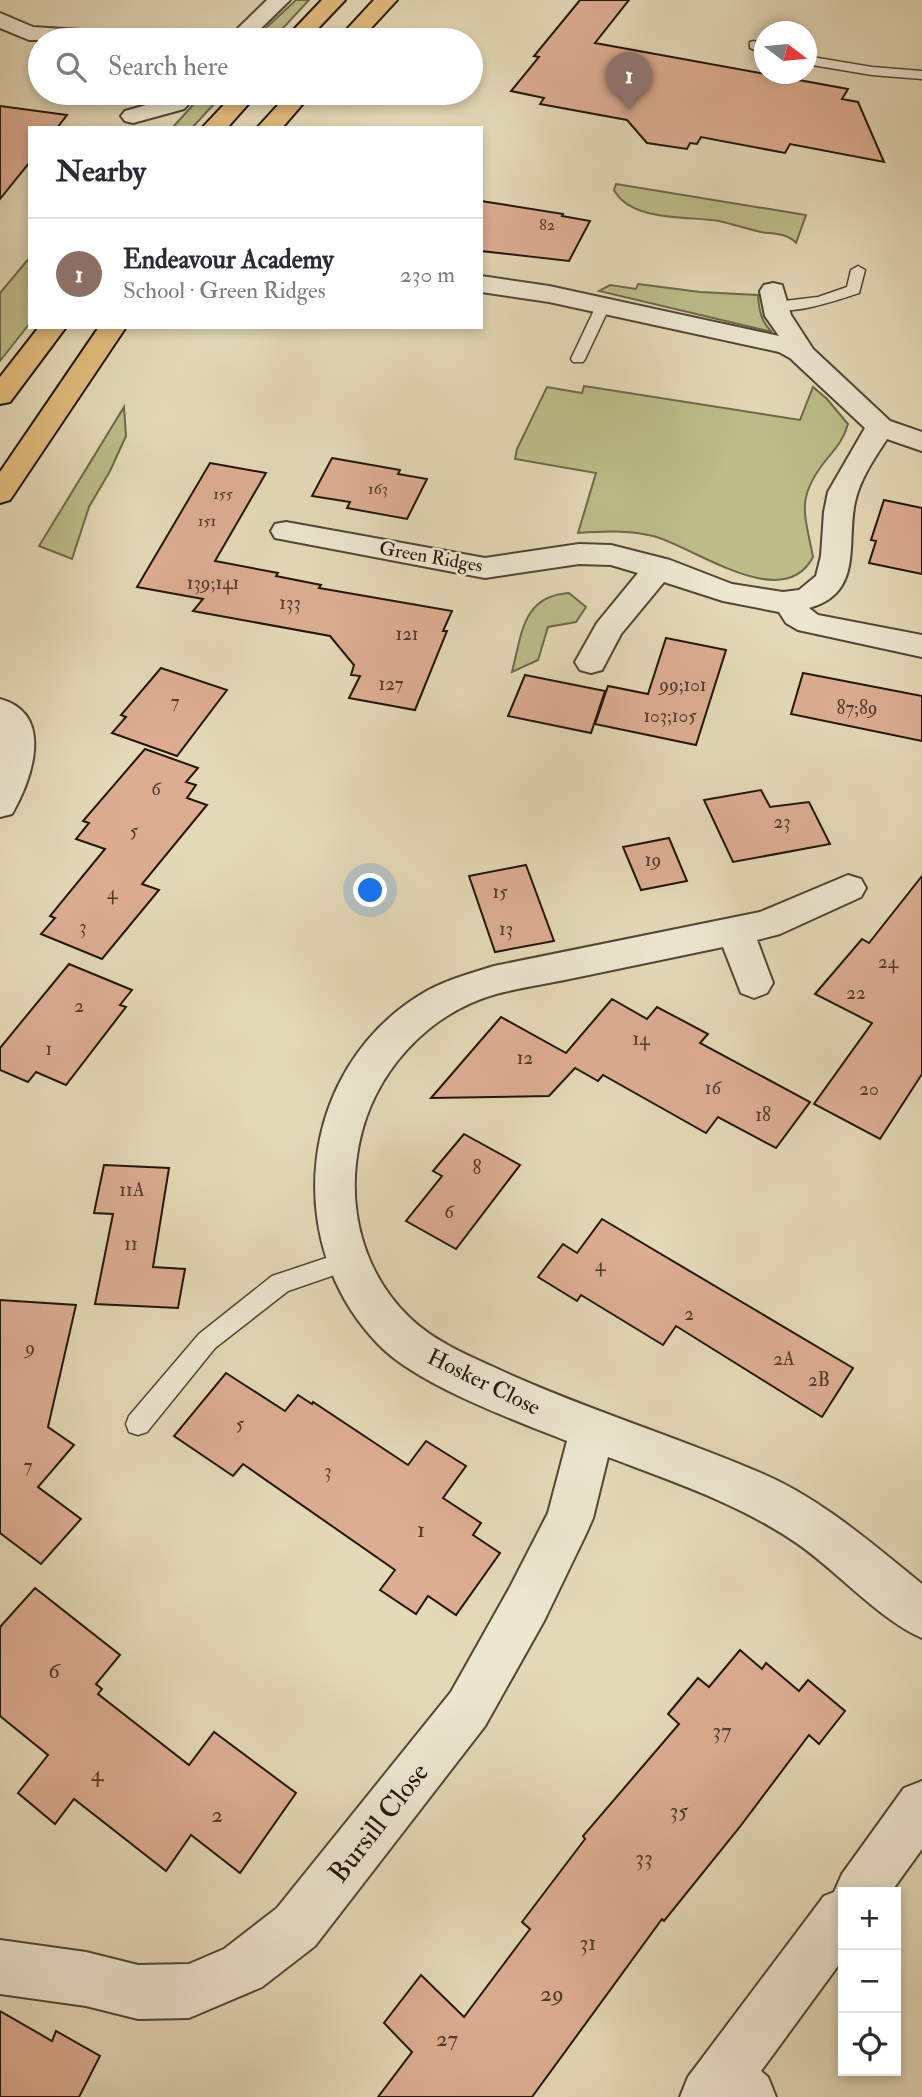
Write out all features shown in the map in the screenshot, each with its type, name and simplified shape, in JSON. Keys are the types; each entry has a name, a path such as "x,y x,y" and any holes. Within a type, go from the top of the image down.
{"highway":[{"path":"307,28 334,0"},
{"path":"359,28 386,0"},
{"path":"216,126 236,105"},
{"path":"272,126 290,105"},
{"path":"0,396 51,329"},
{"path":"0,494 112,329"}],"street":[{"path":"250,28 279,0"},
{"path":"0,20 28,33"},
{"path":"133,116 172,105"},
{"path":"493,285 518,261"},
{"path":"493,285 748,335 800,352"},
{"path":"775,299 778,316 800,352 880,427 922,442"},
{"path":"880,427 854,470 841,500 834,569 827,585 814,595 791,604 797,616 809,623 922,646"},
{"name":"Green Ridges","path":"286,531 485,568 507,567 572,553 592,553 659,567 741,597 791,604"},
{"path":"591,662 608,630 659,567"},
{"path":"0,710 15,729 18,748 16,766 0,805"},
{"name":"Hosker Close","path":"848,888 767,924 494,980 455,994 427,1009 401,1032 377,1060 357,1090 334,1156 332,1194 337,1232 347,1261 364,1294 396,1332 436,1362 513,1399 592,1432 747,1490 802,1518 922,1614"},
{"path":"736,931 754,983"},
{"name":"Bursill Close","path":"0,1968 86,1979 138,1992 189,1991 243,1968 296,1927 468,1709 527,1604 570,1518 592,1432"},
{"path":"864,1887 922,1806"},
{"path":"727,2090 838,1923"}],"lane":[{"path":"817,62 872,71 922,75"},
{"path":"775,299 820,301 854,290 859,270"},
{"path":"578,359 603,306"},
{"path":"138,1424 207,1341 280,1283 347,1261"}],"green space":[{"path":"296,0 309,0 283,28 266,28"},
{"path":"193,105 213,105 194,126 174,126"},
{"path":"616,184 806,215 796,243 785,236 719,221 647,213 622,200 614,190"},
{"path":"28,259 28,326 0,361 0,293"},
{"path":"638,284 700,292 758,295 761,315 772,332 599,291 610,285 636,289"},
{"path":"584,386 800,420 813,387 848,424 839,443 816,474 806,496 805,518 813,557 799,573 781,580 760,578 737,572 653,536 616,531 578,533 596,473 515,459 517,449 547,387 582,393"},
{"path":"124,407 126,436 89,507 72,559 39,546"},
{"path":"569,593 586,607 576,622 548,627 538,660 512,672 522,631 533,609 553,596"}],"building":[{"path":"580,0 629,0 595,43 754,72 754,84 817,83 848,89 842,99 858,102 884,162 790,144 785,153 701,137 697,144 690,143 687,149 647,143 627,120 540,104 544,98 511,91 539,57 534,56"},
{"path":"0,106 67,115 59,126 28,126 28,164 0,199"},
{"path":"483,201 590,221 569,261 483,251"},
{"path":"332,458 400,470 398,474 427,479 407,519 347,508 350,502 312,496"},
{"path":"210,463 266,473 215,561 278,573 276,576 321,585 319,588 452,611 443,631 447,631 415,710 349,698 360,676 351,675 354,665 330,636 193,611 203,599 137,587"},
{"path":"884,500 922,508 922,574 869,563 876,541 871,540"},
{"path":"666,638 726,650 696,745 595,724 608,686 648,694"},
{"path":"161,668 227,690 177,756 112,733 126,717 121,715"},
{"path":"803,673 922,696 922,741 791,714"},
{"path":"525,675 605,691 591,733 508,716"},
{"path":"145,749 198,768 186,782 196,785 187,798 207,805 142,884 159,890 102,959 41,934 55,918 50,916 105,849 76,839 89,823 83,821"},
{"path":"761,790 770,807 809,802 830,844 733,862 704,800"},
{"path":"669,838 687,881 641,890 623,847"},
{"path":"526,865 554,941 495,952 469,876"},
{"path":"922,876 922,1074 880,1139 814,1104 872,1023 815,994 862,939 869,943"},
{"path":"69,964 132,990 120,1005 126,1007 66,1085 36,1072 28,1082 0,1070 0,1048"},
{"path":"612,999 647,1019 657,1007 708,1034 700,1043 810,1102 776,1148 718,1117 706,1133 603,1075 598,1081 575,1068 549,1096 431,1098 501,1017 566,1053"},
{"path":"464,1134 520,1165 456,1249 406,1221 442,1176 433,1171"},
{"path":"104,1165 169,1168 153,1267 185,1269 178,1308 95,1304 113,1214 94,1213"},
{"path":"602,1219 853,1368 822,1417 676,1326 663,1345 581,1295 577,1301 538,1277 563,1244 577,1253"},
{"path":"0,1300 76,1305 48,1427 74,1445 38,1487 81,1519 41,1564 0,1533"},
{"path":"226,1373 285,1411 298,1395 312,1404 313,1402 408,1465 426,1441 466,1466 443,1498 481,1523 473,1535 500,1553 456,1615 428,1596 416,1614 380,1590 395,1570 243,1464 233,1476 174,1436"},
{"path":"35,1588 120,1655 96,1684 102,1689 98,1694 189,1765 214,1732 296,1793 240,1873 191,1835 166,1871 74,1799 55,1824 18,1793 48,1755 0,1716 0,1627"},
{"path":"740,1650 762,1669 766,1663 799,1691 808,1680 845,1711 819,1744 809,1735 739,1828 664,1921 662,1919 532,2097 378,2097 412,2052 384,2023 421,1975 464,2017 530,1929 522,1922 585,1839 583,1836 679,1724 668,1714 698,1678 709,1687"},
{"path":"0,2011 52,2041 56,2031 100,2056 79,2097 0,2097"}],"place":[{"name":"Endeavour Academy","path":"629,110"}]}
